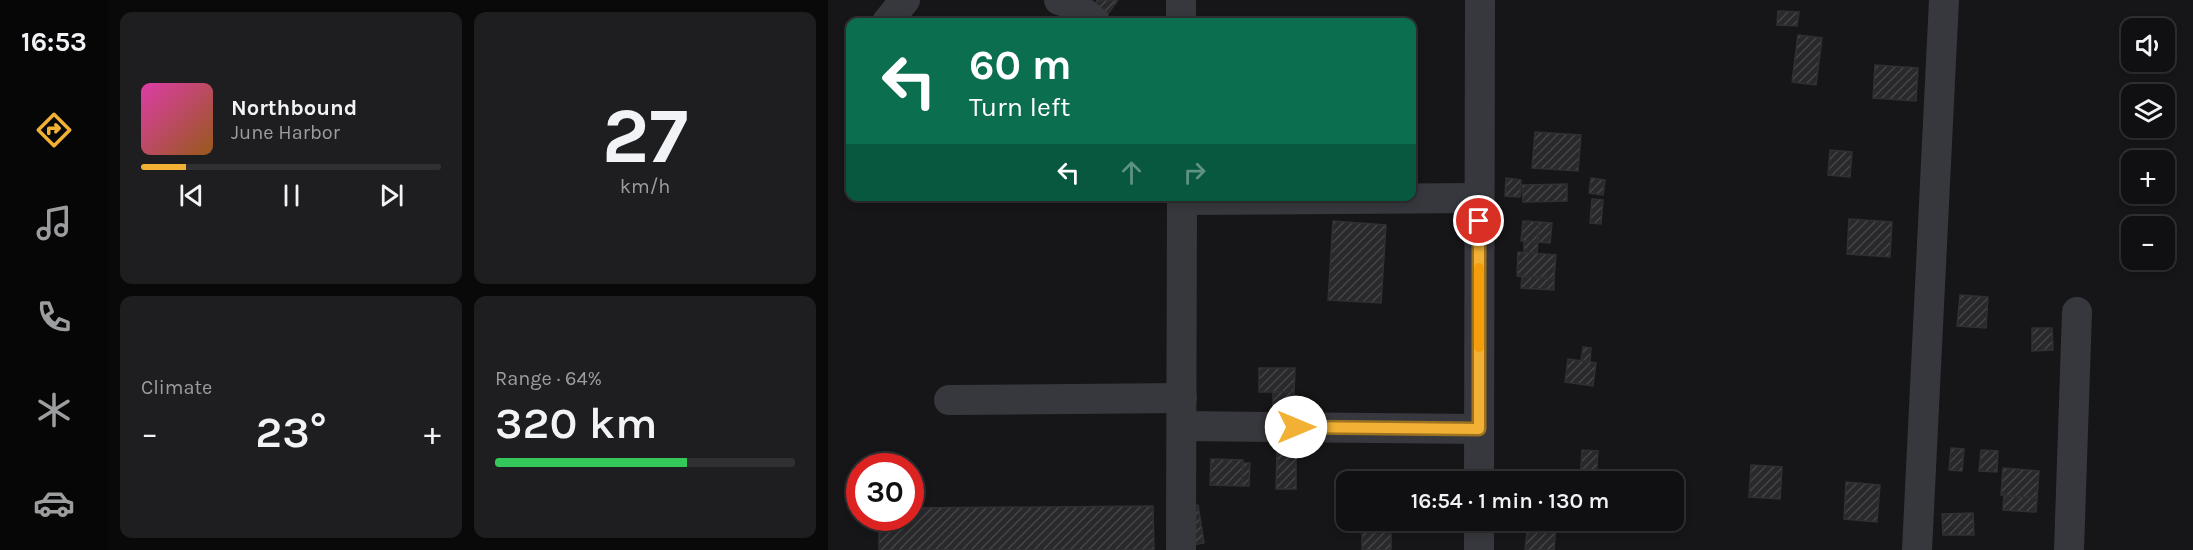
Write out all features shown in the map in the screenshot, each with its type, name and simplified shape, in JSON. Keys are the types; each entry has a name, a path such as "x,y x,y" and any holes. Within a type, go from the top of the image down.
{"street":[{"path":"890,18 905,0"},
{"path":"1181,0 1181,18"},
{"path":"1479,471 1480,0"},
{"path":"1917,550 1944,0"},
{"path":"1416,198 1479,198"},
{"path":"1181,550 1182,201"},
{"path":"2069,550 2078,312"},
{"path":"949,400 1479,429"},
{"path":"1479,531 1479,550"}],"building":[{"path":"1097,0 1118,0 1108,14 1095,4"},
{"path":"1778,11 1799,12 1797,26 1777,25"},
{"path":"1798,35 1822,38 1816,85 1792,82"},
{"path":"1875,65 1918,68 1916,101 1873,98"},
{"path":"1535,132 1581,135 1578,171 1532,168"},
{"path":"1830,150 1852,152 1850,177 1828,175"},
{"path":"1506,178 1521,180 1520,197 1505,196"},
{"path":"1591,178 1605,180 1603,195 1589,193"},
{"path":"1567,184 1567,201 1523,202 1522,185"},
{"path":"1592,199 1603,200 1601,224 1590,223"},
{"path":"1849,219 1892,222 1890,257 1847,254"},
{"path":"1333,221 1386,225 1381,303 1328,300"},
{"path":"1523,221 1539,222 1538,242 1521,241"},
{"path":"1539,222 1552,223 1550,243 1538,242"},
{"path":"1524,241 1538,242 1537,254 1524,253"},
{"path":"1518,252 1556,255 1554,279 1517,276"},
{"path":"1522,276 1554,279 1554,290 1521,288"},
{"path":"1960,295 1988,297 1986,328 1957,326"},
{"path":"2032,328 2052,328 2053,350 2032,351"},
{"path":"1583,347 1591,348 1590,362 1581,361"},
{"path":"1568,359 1596,363 1593,386 1565,382"},
{"path":"1259,368 1295,368 1294,392 1259,392"},
{"path":"1273,392 1294,392 1294,406 1273,406"},
{"path":"1951,448 1964,449 1962,471 1949,470"},
{"path":"1582,450 1598,451 1597,471 1581,471"},
{"path":"1981,450 1998,451 1997,472 1979,471"},
{"path":"1277,452 1296,452 1296,489 1276,489"},
{"path":"1211,459 1243,460 1242,486 1210,485"},
{"path":"1243,463 1250,463 1249,486 1242,486"},
{"path":"1751,465 1782,467 1780,499 1749,497"},
{"path":"2003,468 2039,471 2037,498 2001,495"},
{"path":"1846,482 1880,485 1877,522 1844,519"},
{"path":"2004,496 2037,498 2036,512 2003,510"},
{"path":"1198,505 1204,543 1193,545 1186,507"},
{"path":"1153,506 1154,550 879,550 879,531 924,531 924,508"},
{"path":"1973,513 1974,535 1943,535 1942,514"},
{"path":"1362,531 1391,531 1391,550 1362,550"},
{"path":"1527,531 1556,531 1554,550 1525,550"}],"slow traffic":[{"path":"1479,268 1479,347"}],"route":[{"path":"1296,427 1479,429 1479,221"}]}
